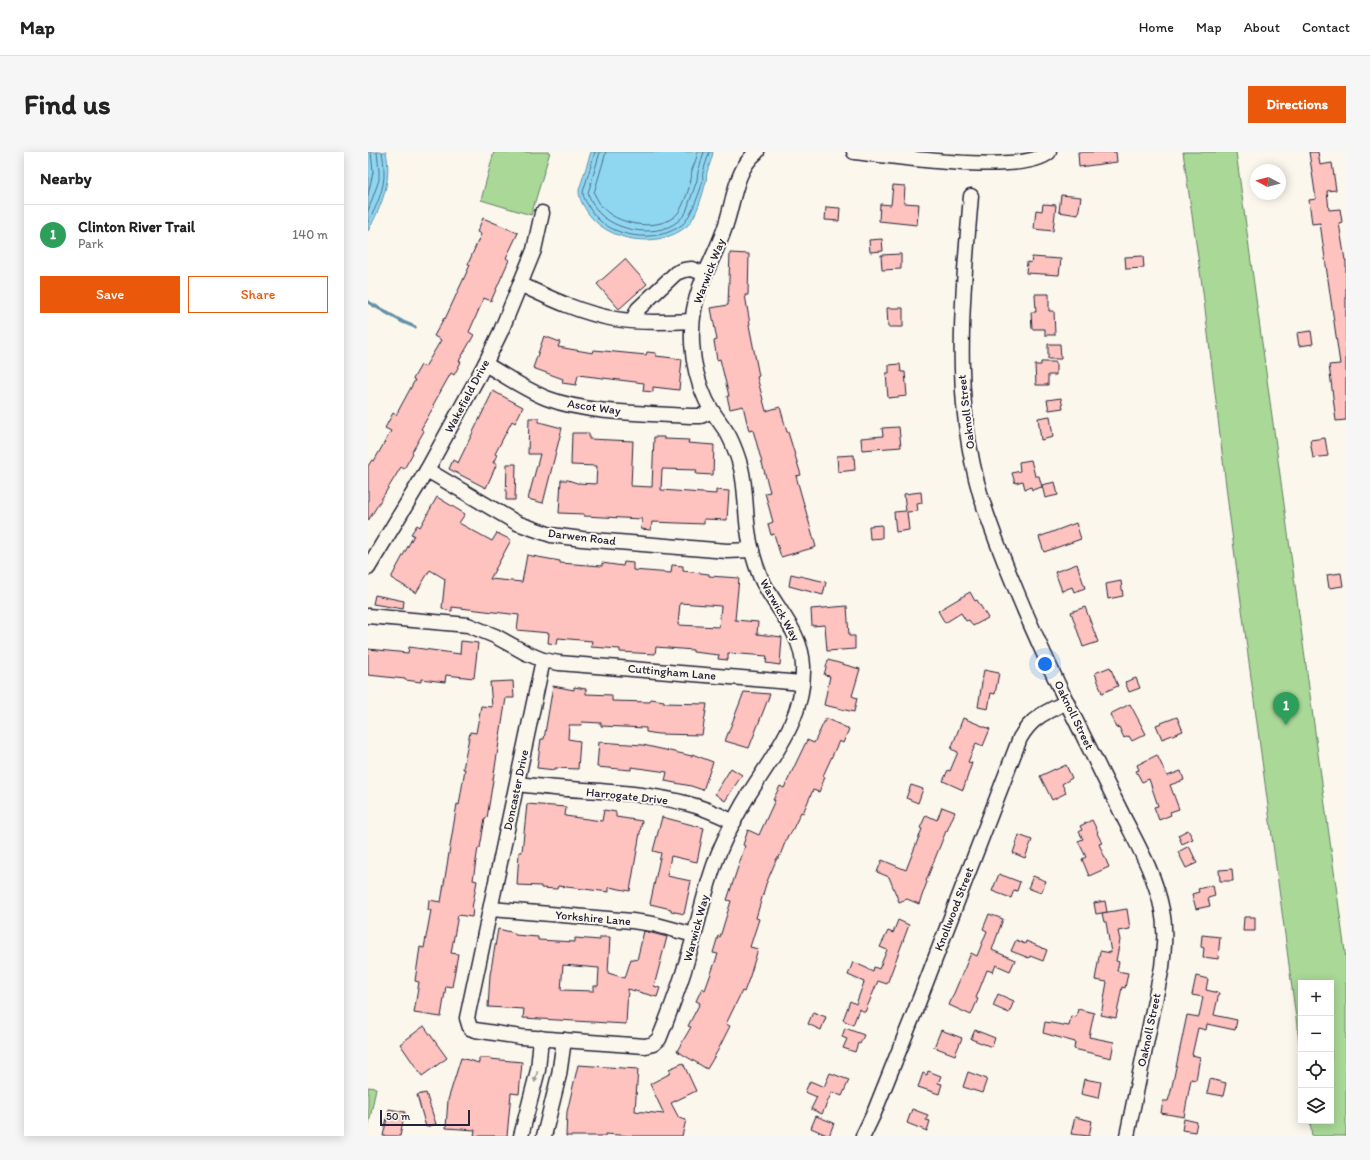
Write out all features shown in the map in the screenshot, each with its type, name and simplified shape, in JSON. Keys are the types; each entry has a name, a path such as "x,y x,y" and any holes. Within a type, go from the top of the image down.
{"street":[{"name":"Warwick Way","path":"541,1038 646,1046 653,1044 659,1039 675,999 716,860 754,785 786,736 798,706 803,665 798,640 793,629 768,591 756,564 748,533 744,485 740,464 728,435 703,394 696,372 693,355 692,321 696,300 726,224 740,173 745,164 757,152"},
{"path":"854,152 972,164 997,164 1036,160 1049,152"},
{"name":"Oaknoll Street","path":"971,196 962,296 962,388 970,447 979,491 1008,573 1034,633 1151,872 1158,891 1163,918 1164,944 1162,967 1127,1136"},
{"name":"Wakefield Drive","path":"368,568 427,470 485,364 501,331 534,250 542,213"},
{"path":"633,320 638,309 676,273 684,270 692,270 705,274"},
{"path":"520,284 556,301 590,313 616,319 692,321"},
{"name":"Ascot Way","path":"485,364 535,393 550,399 582,407 691,416 701,416 712,411"},
{"name":"Darwen Road","path":"427,470 517,523 551,535 727,551 752,550"},
{"path":"368,616 468,626 495,636 526,653 543,660"},
{"name":"Cuttingham Lane","path":"543,660 564,664 802,683"},
{"name":"Doncaster Drive","path":"541,1038 521,1037 475,1030 470,1028 467,1018 518,784 543,660"},
{"name":"Knollwood Street","path":"864,1136 909,1026 1020,738 1026,727 1032,721 1067,702"},
{"name":"Harrogate Drive","path":"518,784 669,799 700,808 734,822"},
{"name":"Yorkshire Lane","path":"491,909 632,921 653,924 694,935"},
{"path":"521,1136 538,1070 541,1038"},
{"path":"544,1136 559,1075 564,1040"}],"green space":[{"path":"494,152 550,152 531,215 481,200"},
{"path":"1183,152 1236,152 1346,959 1346,1136 1312,1136 1310,1124 1334,1124 1334,980 1298,980 1298,1033 1229,511 1203,292"},
{"path":"368,1087 376,1088 368,1129"}],"water":[{"path":"368,152 386,152 388,173 387,183 378,212 368,231"},
{"path":"591,152 713,152 701,199 690,222 687,226 675,234 648,240 633,239 606,229 595,221 586,210 580,198 579,190"}],"building":[{"path":"1078,152 1116,152 1117,162 1079,167"},
{"path":"1309,152 1318,152 1320,165 1332,163 1336,190 1327,191 1329,210 1340,209 1342,222 1339,223 1346,260 1346,420 1336,421 1329,365 1340,364 1320,223 1312,224 1309,200 1316,199"},
{"path":"893,185 905,186 904,203 919,204 917,225 879,221 880,204 891,205"},
{"path":"1061,195 1081,197 1078,215 1059,212"},
{"path":"1043,204 1056,205 1053,231 1034,229 1036,210 1042,211"},
{"path":"826,207 840,208 839,221 825,220"},
{"path":"483,218 518,233 506,258 509,260 491,301 484,298 469,332 474,335 459,361 461,362 454,375 451,373 433,405 434,406 421,429 424,431 412,452 413,453 404,469 401,467 368,521 368,466 372,460 374,461 391,431 385,428 393,413 396,415 415,380 413,379 421,365 425,367 441,340 434,336 444,318 445,319 470,265 468,264 481,234 477,232"},
{"path":"882,239 883,251 870,252 869,240"},
{"path":"730,253 749,254 748,295 745,295 759,376 757,377 766,411 780,407 801,475 796,476 816,547 781,557 774,534 771,535 768,524 773,522 765,493 770,492 753,430 749,431 743,406 730,409 727,396 729,396 720,359 717,360 714,341 717,340 711,308 728,305"},
{"path":"901,254 901,269 882,270 881,255"},
{"path":"1143,256 1144,268 1126,269 1125,257"},
{"path":"1032,257 1061,259 1059,275 1026,273 1027,262 1031,263"},
{"path":"625,259 647,284 619,309 597,284"},
{"path":"1035,294 1049,294 1049,311 1054,311 1055,335 1045,335 1045,329 1032,329 1031,312 1036,312"},
{"path":"887,308 903,308 903,327 888,327"},
{"path":"1311,331 1313,344 1299,346 1297,333"},
{"path":"544,336 560,342 558,347 593,353 594,350 646,355 647,352 656,353 656,356 682,359 679,390 653,387 653,392 643,391 644,383 578,375 576,385 562,383 563,379 533,368"},
{"path":"1048,344 1060,344 1061,359 1048,359"},
{"path":"1041,362 1056,362 1056,375 1048,375 1048,385 1036,385 1035,365 1041,365"},
{"path":"900,364 901,372 905,372 907,396 888,398 886,373 889,373 889,365"},
{"path":"493,391 523,407 515,423 512,421 495,454 497,455 493,463 497,463 486,488 449,469 453,460 458,463"},
{"path":"1061,398 1063,408 1049,410 1047,400"},
{"path":"1050,416 1053,437 1041,440 1038,418"},
{"path":"529,418 539,418 539,422 562,428 543,503 528,499 540,454 528,454"},
{"path":"899,427 901,447 862,450 861,438 883,436 882,428"},
{"path":"572,433 589,433 589,439 633,441 631,486 652,487 654,437 689,440 688,443 714,445 713,475 696,474 697,470 662,469 661,490 716,494 716,490 729,491 727,520 704,519 704,524 652,522 651,530 641,529 642,519 559,513 561,480 596,484 597,466 571,465"},
{"path":"1325,438 1328,456 1313,458 1310,440"},
{"path":"854,455 855,470 838,472 837,456"},
{"path":"1031,460 1035,476 1039,476 1042,487 1032,490 1031,487 1025,489 1023,481 1015,483 1012,473 1020,471 1019,462"},
{"path":"507,464 516,464 515,500 506,500"},
{"path":"1055,482 1058,495 1045,498 1042,485"},
{"path":"921,492 922,503 917,504 918,511 907,512 909,530 896,532 894,512 906,511 904,494"},
{"path":"437,497 465,514 459,523 492,541 497,533 511,540 490,579 522,582 527,555 560,561 560,563 602,566 602,563 623,566 624,562 633,563 633,570 671,573 672,565 683,566 683,571 709,574 709,576 739,578 735,620 758,622 757,634 782,637 780,665 766,663 767,656 728,653 728,660 718,659 719,655 693,652 693,650 656,647 655,654 620,652 620,649 591,647 592,641 558,638 557,644 548,643 549,633 517,630 519,615 452,607 452,611 446,610 442,608 445,579 430,570 416,593 391,578 414,535 411,534 417,525 420,527","holes":["680,603 721,606 719,627 678,625"]},
{"path":"1076,523 1081,539 1044,552 1039,537"},
{"path":"882,525 882,538 870,539 869,526"},
{"path":"1077,564 1085,588 1074,592 1072,587 1062,591 1055,572"},
{"path":"1341,573 1343,586 1329,588 1327,575"},
{"path":"791,574 826,582 823,595 789,586"},
{"path":"1121,581 1123,596 1108,599 1106,584"},
{"path":"970,592 975,601 977,600 988,618 973,626 969,620 966,621 961,613 945,623 938,611"},
{"path":"375,595 404,601 403,609 373,604"},
{"path":"847,606 849,636 855,636 855,649 827,651 825,625 812,626 811,609"},
{"path":"1085,607 1098,642 1083,647 1071,612"},
{"path":"461,641 478,643 474,678 446,675 445,682 421,679 421,682 368,675 368,649 408,653 409,647 460,654"},
{"path":"828,660 860,669 852,696 857,698 854,712 824,705 830,676 824,675"},
{"path":"1110,667 1118,686 1102,693 1095,673"},
{"path":"984,670 999,673 995,694 991,693 988,709 978,707"},
{"path":"1136,678 1140,688 1129,692 1125,682"},
{"path":"513,681 514,698 506,698 487,818 485,818 480,848 478,848 473,880 477,881 472,908 472,917 458,915 451,953 458,954 452,987 446,986 441,1017 414,1013 419,982 415,981 420,947 424,948 431,910 428,910 429,900 441,902 457,804 459,805 465,769 463,769 470,732 476,733 481,706 492,707 490,682"},
{"path":"553,686 574,690 574,687 586,689 586,694 612,695 612,701 650,702 651,699 664,701 664,703 707,704 702,735 658,734 646,732 646,728 601,726 601,723 582,722 581,725 569,725 568,739 580,741 578,769 555,768 555,770 537,768 541,739 544,739"},
{"path":"744,692 770,694 749,748 725,741"},
{"path":"1130,704 1146,734 1132,741 1129,736 1124,738 1119,727 1116,728 1110,714"},
{"path":"1177,717 1183,731 1162,739 1156,725"},
{"path":"826,718 849,729 843,743 839,741 823,776 825,777 819,792 813,790 803,813 801,812 790,835 788,835 779,858 777,858 766,884 756,918 759,919 750,947 758,949 750,976 744,992 742,991 726,1024 730,1026 707,1069 677,1051 691,1027 688,1026 700,1003 696,1001 702,988 705,990 718,954 713,953 718,936 720,937 731,901 727,900 745,846 743,845 748,830 759,835 780,786 784,788 807,740 814,743"},
{"path":"963,718 990,729 983,746 976,743 968,762 972,763 963,790 943,781 948,770 950,771 958,752 951,749"},
{"path":"599,742 643,745 692,756 692,754 713,762 703,790 665,781 667,772 631,767 631,770 597,767"},
{"path":"1157,755 1167,776 1181,771 1184,780 1170,785 1179,809 1170,812 1171,815 1159,820 1154,807 1158,806 1149,779 1142,782 1136,771 1139,770 1137,765"},
{"path":"1066,765 1072,778 1062,784 1066,793 1052,800 1040,776"},
{"path":"731,768 742,775 725,801 715,794"},
{"path":"911,785 923,789 918,803 906,798"},
{"path":"527,804 566,807 565,816 602,821 604,810 616,812 616,817 642,821 630,891 609,887 609,892 558,886 557,889 541,888 541,886 517,885 519,852 522,852"},
{"path":"942,807 955,812 926,881 927,882 919,904 907,899 899,902 889,877 877,872 882,860 906,870 926,815 937,820"},
{"path":"662,817 704,828 697,862 671,856 667,876 691,881 684,914 650,904 661,853 653,851"},
{"path":"1092,820 1102,843 1099,844 1109,867 1089,876 1082,859 1086,857 1078,841 1083,839 1079,832 1082,830 1080,826"},
{"path":"1188,830 1193,839 1182,844 1178,835"},
{"path":"1019,835 1032,840 1025,858 1013,853"},
{"path":"1189,846 1197,863 1186,868 1178,852"},
{"path":"1232,869 1233,881 1220,881 1219,870"},
{"path":"999,874 1020,882 1017,891 1014,890 1011,898 992,891"},
{"path":"1033,876 1046,881 1041,893 1028,888"},
{"path":"1213,885 1215,896 1208,898 1210,906 1196,909 1192,894 1199,892 1198,889"},
{"path":"1105,901 1107,912 1096,914 1094,903"},
{"path":"1127,909 1130,929 1118,931 1120,940 1116,961 1119,962 1117,971 1128,973 1125,988 1122,987 1116,1018 1101,1015 1107,982 1095,980 1100,951 1111,953 1106,922 1104,922 1102,913"},
{"path":"989,914 1003,919 992,950 1015,960 1010,971 996,965 993,972 987,970 976,998 978,999 971,1015 949,1005 971,953 977,956 987,931 983,929"},
{"path":"1244,917 1255,917 1255,931 1243,931"},
{"path":"898,920 909,925 887,984 878,981 865,1012 859,1009 853,1025 843,1020 850,1001 856,1004 864,982 848,975 853,962 873,971 874,967 879,969 887,950 880,947 888,931 893,933"},
{"path":"498,929 515,933 515,935 538,937 538,940 575,942 575,938 600,940 600,937 610,937 608,973 625,978 631,959 637,960 644,931 667,937 654,986 660,988 657,997 628,989 626,1024 523,1018 524,1009 488,1007 490,975","holes":["563,965 599,968 598,986 594,986 594,991 561,990"]},
{"path":"1202,935 1220,937 1218,959 1203,957 1204,948 1201,947"},
{"path":"1016,940 1025,944 1026,941 1047,950 1043,961 1030,956 1029,958 1011,951"},
{"path":"1196,976 1208,979 1206,990 1219,993 1214,1015 1237,1020 1235,1030 1207,1024 1206,1030 1198,1028 1192,1055 1200,1057 1196,1080 1191,1079 1184,1117 1161,1113 1163,1101 1168,1101 1171,1091 1187,1015 1199,1017 1203,997 1192,995"},
{"path":"998,994 1014,1001 1009,1013 993,1006"},
{"path":"1078,1009 1094,1013 1089,1037 1114,1042 1111,1058 1074,1049 1075,1042 1043,1033 1045,1022 1069,1026 1071,1016 1076,1017"},
{"path":"813,1012 826,1017 821,1030 808,1024"},
{"path":"424,1026 447,1058 422,1076 400,1044"},
{"path":"845,1028 864,1035 860,1044 858,1043 855,1052 843,1048 847,1039 842,1037"},
{"path":"941,1030 962,1038 955,1055 934,1047"},
{"path":"975,1030 995,1038 992,1047 971,1039"},
{"path":"461,1058 479,1063 479,1058 522,1062 519,1094 511,1093 507,1136 474,1136 475,1130 446,1128 448,1100"},
{"path":"683,1063 696,1091 671,1103 679,1118 686,1120 682,1136 632,1136 605,1134 605,1136 566,1136 567,1112 578,1065 638,1069 635,1111 664,1114 650,1084 671,1073 669,1069"},
{"path":"928,1071 941,1076 938,1083 942,1084 939,1094 918,1087 923,1073 927,1075"},
{"path":"968,1072 987,1079 982,1093 963,1087"},
{"path":"830,1073 849,1080 842,1096 832,1092 822,1114 811,1109 817,1097 805,1092 810,1081 824,1087"},
{"path":"1084,1079 1101,1082 1098,1098 1081,1094"},
{"path":"1210,1079 1226,1083 1223,1096 1207,1093"},
{"path":"426,1093 436,1124 426,1127 417,1095"},
{"path":"389,1109 405,1112 400,1136 383,1136"},
{"path":"912,1109 928,1115 926,1120 930,1121 927,1131 907,1123"},
{"path":"816,1116 834,1123 829,1136 811,1128"},
{"path":"1075,1117 1092,1121 1089,1136 1071,1134"},
{"path":"1184,1119 1197,1122 1195,1132 1182,1130"}],"waterway":[{"path":"368,302 403,322 415,327"}],"place":[{"name":"Clinton River Trail","path":"1286,725"}]}
